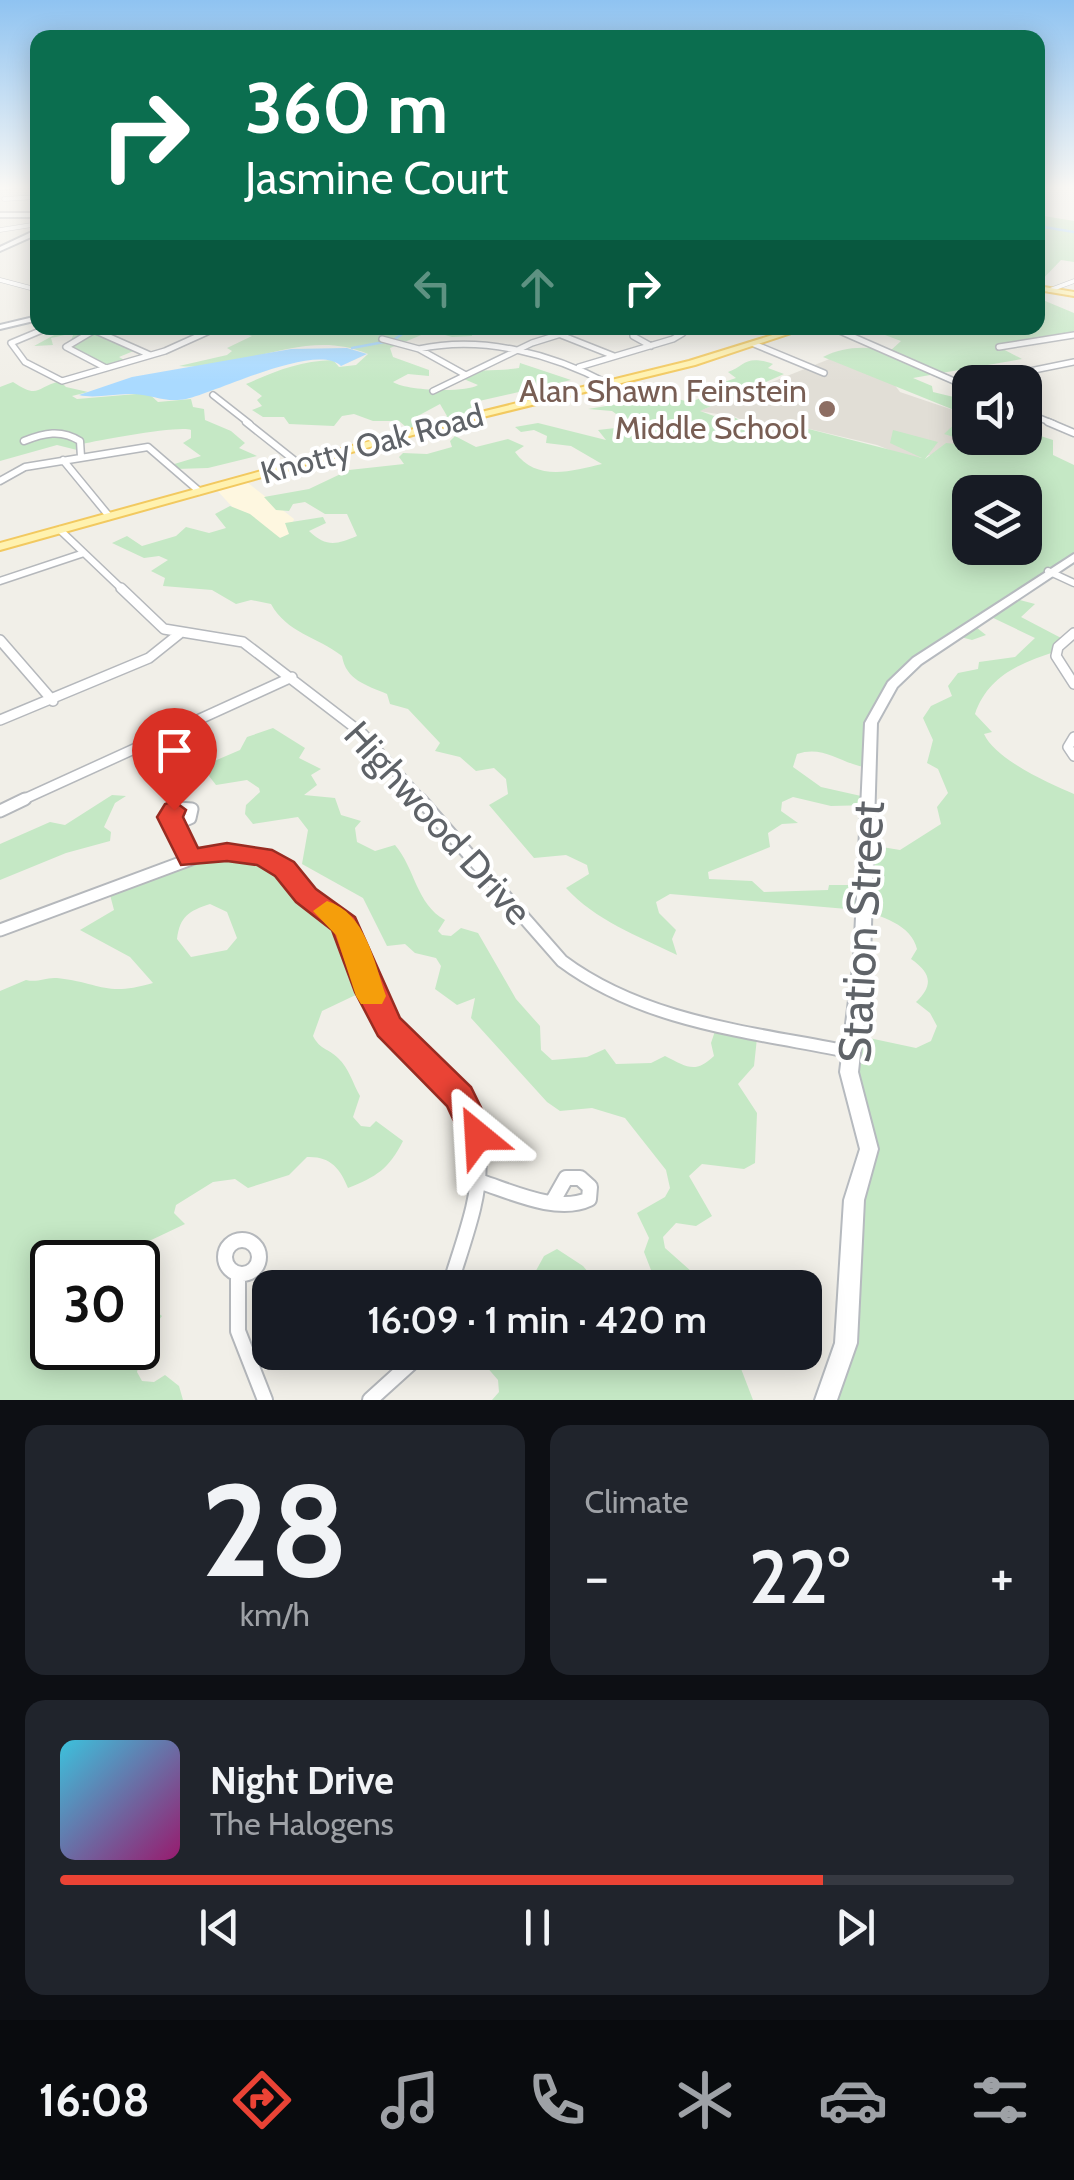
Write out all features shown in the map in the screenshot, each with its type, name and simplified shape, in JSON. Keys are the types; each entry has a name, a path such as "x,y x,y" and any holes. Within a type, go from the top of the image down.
{"main road":[{"path":"1045,288 1073,294"},
{"name":"Knotty Oak Road","path":"0,547 781,335"}],"street":[{"path":"0,280 30,288"},
{"path":"1052,289 1074,281"},
{"path":"0,327 30,320"},
{"path":"31,335 11,344 19,360 65,381 150,355 199,335"},
{"path":"87,335 66,347 106,368"},
{"path":"109,335 150,355"},
{"path":"433,390 561,335 616,356"},
{"path":"634,335 652,346"},
{"path":"576,367 680,335"},
{"path":"850,335 952,378"},
{"path":"998,347 1074,335"},
{"path":"382,339 419,348 464,374"},
{"path":"419,348 454,344 514,352 576,367 609,384"},
{"path":"754,344 824,372"},
{"path":"0,356 13,351"},
{"path":"1042,369 1073,362"},
{"path":"213,395 300,464"},
{"path":"1042,419 1074,433"},
{"path":"24,440 52,432 71,434 80,441 81,456"},
{"path":"0,481 14,470 135,447 155,449 199,491"},
{"path":"63,460 109,516"},
{"path":"0,720 54,701 148,658 180,634 159,625 60,530"},
{"path":"0,582 84,553"},
{"name":"Station Street","path":"826,1400 846,1343 854,1200 869,1149 849,1072 862,960 872,723 892,685 916,661 1074,557"},
{"path":"1048,571 1074,583"},
{"path":"1074,633 1058,647 1056,656 1074,684"},
{"name":"Highwood Drive","path":"180,634 237,638 378,747 562,961 595,987 653,1008 852,1052"},
{"path":"0,640 54,701"},
{"path":"0,811 129,748 292,678"},
{"path":"1074,737 1068,746 1074,756"},
{"path":"174,825 190,858"},
{"path":"0,930 190,858 227,852 263,857 284,869 306,896 344,924 370,992 389,1027 450,1086 467,1109 481,1152 481,1182 454,1270"},
{"path":"481,1182 552,1202"},
{"path":"238,1274 238,1330 265,1400"},
{"path":"370,1400 404,1370"}],"shaded area":[{"name":"Alan Shawn Feinstein Middle School","path":"832,358 894,384 900,392 952,410 952,450 912,459 877,445 797,426 785,433 765,432 736,417 699,411"},
{"path":"243,479 294,519 289,534 281,538 271,534 247,513 235,510 214,487"}],"green space":[{"path":"1045,251 1074,251 1074,262 1061,260 1045,277"},
{"path":"1045,301 1074,313 1074,335 1001,348 1022,359 988,365 952,365 952,371 913,378 932,386 933,392 952,397 952,409 823,357 856,348 890,351 901,341 885,335 1045,335"},
{"path":"54,335 65,335 51,338 53,345 34,346"},
{"path":"73,335 104,335 136,350 119,357 128,362 106,368 67,350"},
{"path":"248,335 421,335 390,348 393,357 429,370 429,376 408,374 393,382 423,389 471,388 478,385 459,377 519,368 520,363 571,380 479,401 477,405 487,413 446,423 440,420 447,416 440,404 414,418 423,429 412,432 399,421 373,421 354,414 342,416 334,426 289,424 284,417 263,417 252,410 262,406 257,400 262,396 246,384 309,362 333,360 339,367 356,365 368,354 321,345 226,363 179,366 227,355 232,351 227,348 252,336"},
{"path":"751,361 773,364 768,368 784,374 700,411 714,416 725,413 765,432 785,433 797,426 922,458 890,443 893,430 938,442 925,459 946,443 952,444 952,455 1042,455 1042,436 1053,440 1053,455 1074,465 1074,557 1012,598 1035,604 1021,617 1063,639 1057,651 1018,666 997,681 975,714 992,732 984,734 1000,753 1024,770 1074,794 1074,1400 825,1400 839,1364 868,1151 849,1075 855,1035 916,1048 931,1041 937,1026 930,1013 916,1002 926,990 928,979 911,959 917,949 909,933 885,918 859,910 670,894 656,902 659,913 676,930 672,939 677,955 632,934 590,909 566,888 589,874 587,865 566,855 534,858 489,805 508,794 506,779 494,768 476,771 460,757 435,751 440,743 408,709 390,704 387,694 358,681 348,671 342,656 285,622 271,604 251,600 236,604 212,590 163,586 165,578 151,571 168,560 159,556 144,558 112,543 127,536 142,546 176,536 186,527 209,533 226,528 215,514 230,506 250,514 280,538 289,534 285,523 323,517 326,523 309,531 326,542 343,541 357,536 347,514 325,514 305,502 293,504 289,511 276,510 264,497 309,489 349,470 404,464 399,457 403,453 427,454 452,447 450,441 455,436 476,447 508,439 524,446 515,452 524,461 544,471 602,464 571,446 546,443 547,436 534,430 521,432 515,427 538,423 606,440 598,430 633,426 612,411 588,409 667,396 689,402 711,395 715,385 736,378 728,372","holes":["987,615 1035,638 1015,657 979,662 978,669 958,673 948,686 952,696 931,706 923,718 933,740 927,763 938,769 948,793 937,807 941,824 900,850 864,844 860,885 764,892 752,881 709,879 708,872 770,847 768,833 782,824 798,823 781,811 782,802 793,797 831,806 870,805 870,798 821,787 793,767 797,754 817,752 870,768 871,722 915,662 953,635 972,640 986,635 972,624"]},
{"path":"60,381 66,387 88,392 72,396 77,399 148,393 158,402 191,399 193,407 204,409 205,420 231,431 245,443 239,448 257,456 208,468 176,469 171,465 201,456 183,443 191,438 191,430 184,429 82,444 81,451 57,445 0,461 0,387 13,382 33,391"},
{"path":"273,728 305,748 299,758 321,769 311,775 317,785 304,795 335,798 341,815 361,821 355,828 357,842 375,851 395,845 428,905 445,920 438,931 442,935 451,936 461,928 478,933 516,999 540,1026 541,1050 552,1060 587,1057 605,1049 616,1064 651,1063 665,1056 696,1067 714,1056 711,1043 718,1022 757,1038 754,1066 738,1084 757,1113 755,1163 744,1169 702,1164 689,1176 712,1216 696,1226 676,1223 663,1237 665,1248 690,1270 651,1270 644,1252 649,1238 637,1213 665,1197 670,1188 666,1170 625,1118 592,1108 560,1111 547,1102 471,1018 475,998 457,1005 435,989 441,966 436,958 415,953 405,944 387,946 363,898 302,864 308,830 298,817 253,824 245,814 246,805 260,792 259,788 247,780 216,785 209,776 212,762 240,750 247,737"},
{"path":"112,795 126,796 115,803 104,827 111,832 110,841 66,853 0,880 0,844 50,822 65,825"},
{"path":"201,853 270,856 304,898 347,932 364,991 322,1011 313,1036 342,1062 360,1096 353,1117 361,1126 370,1127 376,1121 403,1141 381,1171 348,1188 333,1165 307,1157 289,1175 248,1188 235,1179 213,1182 176,1205 174,1213 185,1224 151,1240 30,1240 30,1370 138,1370 142,1381 154,1382 165,1375 179,1386 183,1400 0,1400 0,991 26,980 53,978 113,989 153,983 130,957 80,930 114,910 109,891","holes":["210,904 227,912 237,938 227,950 191,957 177,939 183,920"]},
{"path":"557,1249 586,1270 536,1270 544,1256"},
{"path":"489,1370 742,1370 753,1400 492,1400 499,1392 498,1380"}],"water":[{"path":"347,348 367,354 341,366 328,360 289,364 186,399 133,394 79,395 132,377 291,349"}],"waterway":[{"path":"392,341 401,335"},
{"path":"352,348 384,342"}],"slow traffic":[{"path":"327,911 348,929 371,996"}],"place":[{"name":"Alan Shawn Feinstein Middle School","path":"827,409"}],"route":[{"path":"174,810 170,817 190,858 227,852 263,857 284,869 306,896 344,924 375,1004 389,1027 459,1097 478,1136"}]}
